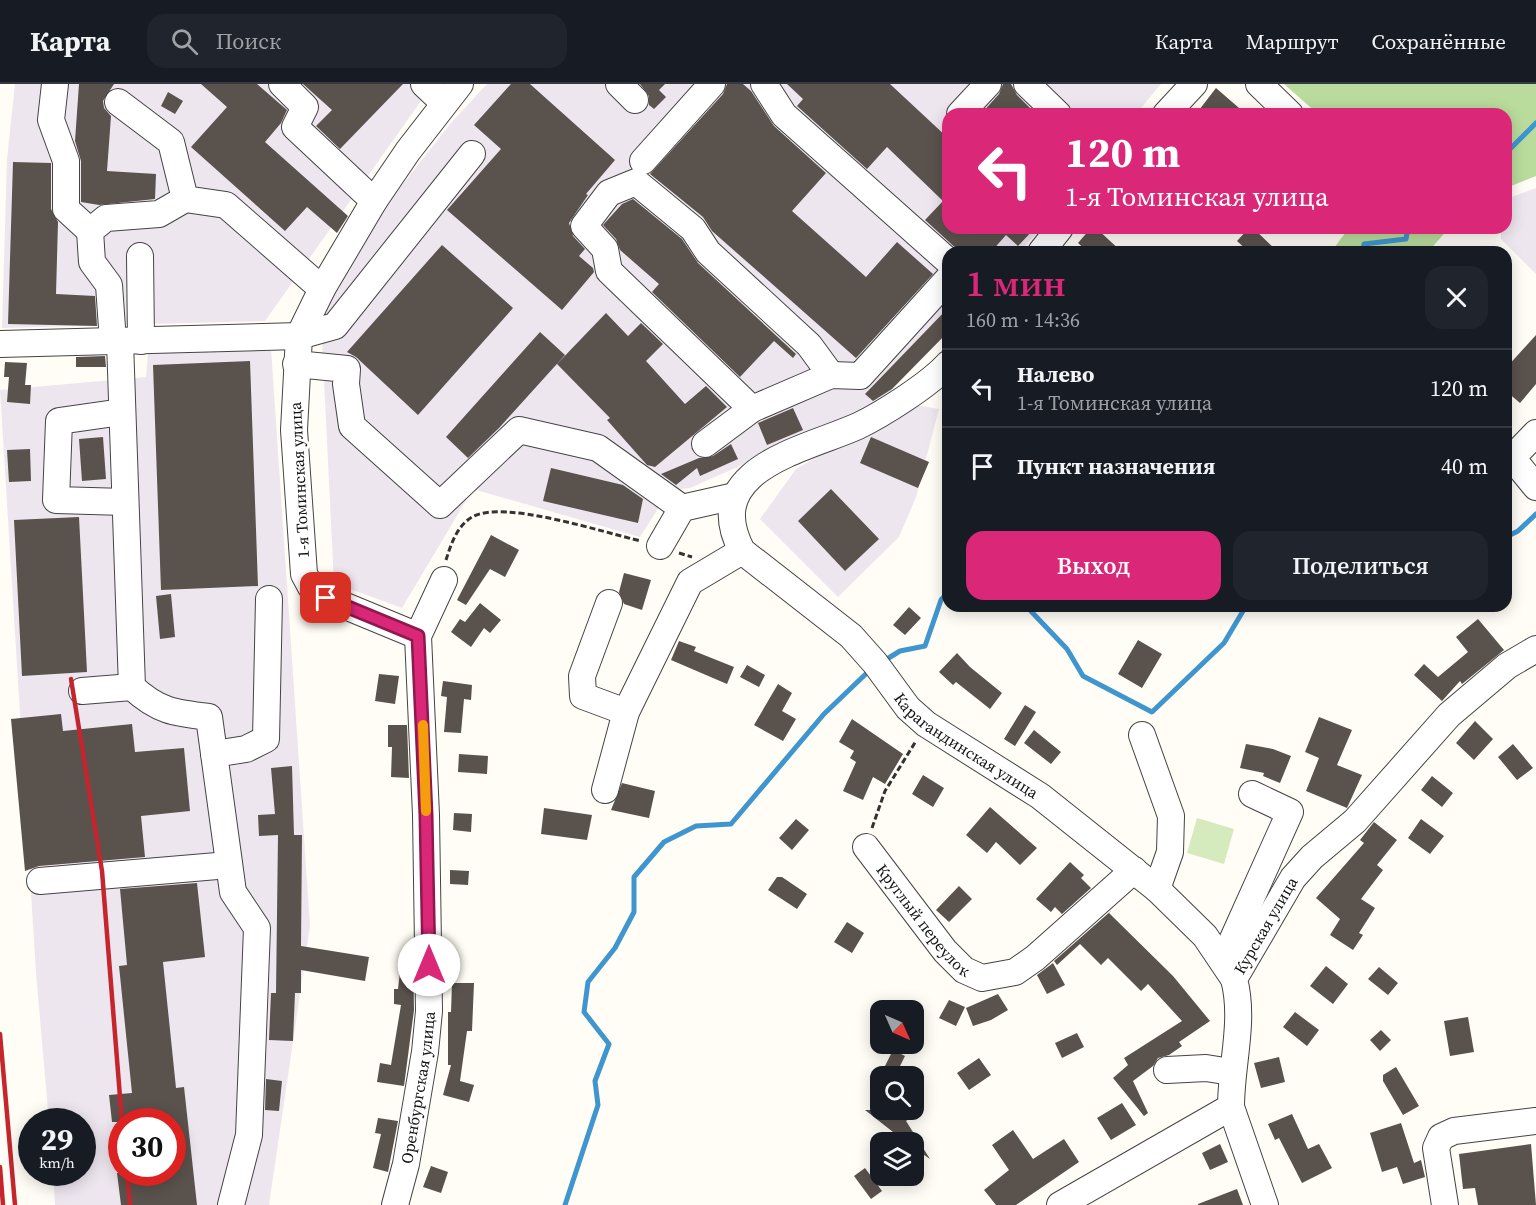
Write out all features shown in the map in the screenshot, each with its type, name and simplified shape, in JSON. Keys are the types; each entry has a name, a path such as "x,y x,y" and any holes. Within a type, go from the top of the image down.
{"street":[{"path":"55,84 51,120 66,161 66,209 90,231 92,262 109,285 125,342"},
{"path":"282,84 305,107 295,127 374,201"},
{"path":"424,84 444,103"},
{"name":"1-я Томинская улица","path":"418,636 326,598 311,587 304,574 294,430 296,364 299,336 322,289 374,201 460,84"},
{"path":"643,161 712,84"},
{"path":"764,84 784,115 942,256"},
{"path":"966,108 988,84"},
{"path":"1027,84 1052,108"},
{"path":"1172,108 1194,84"},
{"path":"1259,84 1284,108"},
{"path":"118,102 171,142 185,199"},
{"path":"0,344 299,336 335,326 472,154"},
{"path":"752,409 609,271 605,249 584,226 609,193 636,182 693,229 708,252 809,345 831,375"},
{"path":"90,231 106,218 159,214 185,199 226,205 322,289"},
{"path":"1046,246 1055,234"},
{"path":"140,256 125,342 122,412 132,687 151,705 184,715 209,717 233,892 257,928 249,1135 231,1205"},
{"path":"705,444 752,409 831,375 860,376 942,286"},
{"path":"296,364 347,369 346,384 352,426 440,505 519,430 598,448 682,508"},
{"path":"605,790 626,712 690,582 742,551 735,538 731,518 735,496 748,477 766,463 860,424 942,376"},
{"path":"122,412 59,421 56,500 125,502"},
{"path":"1512,458 1536,433"},
{"path":"1512,464 1536,487"},
{"path":"660,546 682,508 735,496"},
{"name":"Карагандинская улица","path":"742,551 851,636 875,663 908,708 926,724 1040,796 1157,889 1205,936 1229,970"},
{"name":"Оренбургская улица","path":"395,1205 406,1164 425,1052 429,1011 427,838 418,636 444,580"},
{"path":"214,754 246,749 267,739 269,599"},
{"path":"609,603 582,676 583,696 626,712"},
{"name":"Курская улица","path":"1265,1205 1231,1107 1231,1072 1239,1020 1239,998 1229,970 1293,878 1311,857 1355,820 1449,715 1507,666 1536,649"},
{"path":"82,691 132,687"},
{"path":"1142,735 1171,816 1170,852 1157,889"},
{"path":"1229,970 1290,812 1252,794"},
{"name":"Круглый переулок","path":"866,847 945,951 964,970 982,978 1015,972 1035,958 1134,870"},
{"path":"40,881 229,865"},
{"path":"1167,1070 1206,1068 1231,1072"},
{"path":"1060,1205 1231,1107"},
{"path":"1445,1205 1436,1149 1441,1137 1454,1131 1536,1121"}],"path":[{"path":"444,580 451,542 465,523 474,516 519,511 660,546 717,566"},
{"path":"866,847 885,791 926,724"}],"shaded area":[{"path":"15,84 433,84 265,321 2,328 7,159"},
{"path":"487,84 1161,84 1141,108 942,108 942,234 1036,234 1025,246 942,246 942,338 877,405 690,488 670,490 640,537 473,489 402,608 334,583 321,320 372,223 451,123"},
{"path":"1536,188 1536,274 1512,250 1512,246 1508,246 1501,239 1501,234 1512,234 1512,197"},
{"path":"271,348 310,926 269,1205 55,1205 54,1186 96,1186 96,1108 48,1108 36,973 0,390 146,377 148,352"},
{"path":"910,404 939,409 916,497 899,537 838,597 760,519 796,469"}],"green space":[{"path":"1284,84 1536,84 1536,176 1512,186 1512,108 1311,108"},
{"path":"1344,234 1444,234 1433,246 1336,246"},
{"path":"1197,818 1234,829 1224,864 1187,853"}],"building":[{"path":"79,84 114,84 103,101 104,108 111,116 107,171 156,174 155,199 99,205 81,202 81,161 75,141"},
{"path":"201,84 257,84 287,110 281,123 265,142 348,216 337,233 307,207 285,231 191,147 227,107"},
{"path":"303,84 403,84 340,149 316,126 332,110"},
{"path":"511,84 530,84 615,160 586,194 588,195 569,223 573,236 585,249 579,256 593,268 594,272 562,310 447,210 501,149 474,125"},
{"path":"640,84 665,84 659,90 666,97 654,109 649,105 649,96"},
{"path":"727,84 743,84 751,91 774,126 826,173 792,211 866,277 897,242 933,274 856,358 712,231 703,217 650,174 723,94"},
{"path":"787,84 890,84 942,132 942,200 887,147 867,169 797,106 803,99"},
{"path":"1003,84 1011,84 1017,95 1030,108 986,108 999,94"},
{"path":"1216,88 1239,108 1201,108"},
{"path":"168,92 183,101 175,114 161,106"},
{"path":"13,162 51,163 51,209 58,222 56,294 95,296 97,326 8,324"},
{"path":"633,199 682,239 698,263 796,354 793,358 774,341 740,377 652,292 659,284 620,250 616,239 603,225 622,204"},
{"path":"942,202 942,234 1029,234 1018,246 1006,235 996,246 953,246 925,220"},
{"path":"1086,234 1102,234 1116,246 1081,246 1078,243"},
{"path":"1243,234 1259,234 1272,246 1242,246 1237,241"},
{"path":"442,245 513,308 418,415 356,357 347,352"},
{"path":"606,313 628,336 641,323 663,344 646,361 685,404 706,386 727,407 655,467 647,465 607,420 610,418 557,364"},
{"path":"942,314 942,338 892,389 873,401 865,394"},
{"path":"540,332 565,355 499,428 468,458 446,437"},
{"path":"1536,335 1536,384 1520,403 1512,396 1512,361"},
{"path":"105,356 106,367 76,367 76,357"},
{"path":"250,361 258,586 161,590 153,365"},
{"path":"5,362 27,363 25,385 31,385 30,404 7,402 9,377 4,377"},
{"path":"793,408 803,430 767,445 758,423"},
{"path":"103,437 106,479 82,481 79,439"},
{"path":"871,437 929,462 918,488 860,463"},
{"path":"731,444 738,459 700,476 697,468 676,485 661,474 699,458 713,456"},
{"path":"30,449 31,481 9,482 7,450"},
{"path":"551,468 623,485 643,499 638,523 543,501"},
{"path":"831,489 879,539 845,571 798,521"},
{"path":"79,517 87,672 22,676 14,520"},
{"path":"491,535 519,550 505,577 490,569 466,605 457,600"},
{"path":"624,573 651,580 642,610 624,604 619,592"},
{"path":"171,594 175,637 160,639 156,596"},
{"path":"480,603 501,620 490,633 484,628 471,647 451,632 460,619 465,622"},
{"path":"909,607 921,618 905,635 893,625"},
{"path":"1478,619 1504,650 1462,684 1460,681 1442,701 1414,675 1424,664 1438,677 1468,652 1456,637"},
{"path":"1138,640 1162,654 1142,688 1118,674"},
{"path":"679,641 696,647 694,651 734,667 727,684 671,660"},
{"path":"957,653 970,667 1002,693 990,709 956,682 953,685 939,672"},
{"path":"747,665 765,675 759,687 740,677"},
{"path":"379,674 399,676 395,704 375,701"},
{"path":"443,681 472,685 471,700 464,699 461,733 444,732 447,697 441,696"},
{"path":"778,684 792,693 782,711 796,719 783,741 754,725"},
{"path":"1025,705 1036,712 1015,746 1004,739"},
{"path":"61,714 63,731 132,724 135,752 184,748 190,811 141,816 145,857 39,866 25,871 11,719"},
{"path":"1319,717 1352,730 1337,765 1362,775 1347,808 1306,791 1319,758 1305,752"},
{"path":"852,719 903,754 885,784 873,777 863,800 843,791 856,762 850,758 854,751 839,742"},
{"path":"1475,721 1493,739 1474,760 1456,743"},
{"path":"388,725 407,725 409,778 391,777 392,747 388,747"},
{"path":"1034,730 1061,752 1051,764 1024,743"},
{"path":"1246,744 1273,749 1291,756 1280,783 1263,776 1264,773 1240,768"},
{"path":"1513,744 1533,768 1517,780 1498,757"},
{"path":"459,754 488,756 487,774 458,772"},
{"path":"292,766 294,835 302,835 301,946 369,957 365,981 301,970 301,993 295,993 293,1041 269,1040 271,993 276,993 278,835 259,836 258,815 275,814 271,768"},
{"path":"923,775 944,788 933,807 912,794"},
{"path":"1432,776 1453,793 1442,807 1421,790"},
{"path":"622,783 655,791 649,818 611,810"},
{"path":"990,807 1037,848 1020,865 996,842 987,853 966,835"},
{"path":"544,808 592,815 587,840 541,834"},
{"path":"454,813 472,814 471,832 453,830"},
{"path":"796,819 809,830 792,850 779,838"},
{"path":"1421,819 1444,836 1430,854 1408,838"},
{"path":"1374,822 1397,840 1377,865 1383,870 1361,899 1375,908 1359,933 1363,935 1353,950 1330,935 1340,919 1316,898 1364,843 1360,840"},
{"path":"1070,862 1084,875 1081,878 1091,888 1062,914 1055,907 1051,912 1036,899"},
{"path":"450,870 469,871 468,885 450,884"},
{"path":"777,877 782,877 807,894 797,909 768,890"},
{"path":"197,883 205,957 163,962 176,1088 184,1087 197,1205 121,1205 119,1186 186,1186 186,1108 110,1108 109,1095 132,1093 119,966 127,965 120,889"},
{"path":"959,886 972,899 949,922 936,910"},
{"path":"1112,910 1109,913 1173,976 1210,1021 1179,1042 1182,1046 1169,1055 1158,1058 1153,1066 1133,1081 1148,1113 1144,1116 1113,1078 1128,1065 1124,1058 1182,1021 1148,984 1141,991 1108,958 1101,965 1080,944 1057,965 1054,961"},
{"path":"847,922 864,933 852,953 834,942"},
{"path":"402,954 413,955 414,1010 404,1086 377,1082 380,1063 391,1065 401,1005 394,1004 394,989 398,989"},
{"path":"1053,963 1065,985 1047,994 1037,975"},
{"path":"1326,966 1348,984 1333,1004 1310,986"},
{"path":"1379,967 1398,983 1388,995 1368,979"},
{"path":"452,983 474,983 472,1031 467,1031 460,1081 474,1085 469,1102 443,1095 451,1065 448,1065 448,1012 451,1012"},
{"path":"998,994 1008,1010 991,1020 973,1026 966,1008"},
{"path":"949,1000 965,1007 956,1026 939,1018"},
{"path":"1295,1012 1319,1030 1307,1046 1283,1027"},
{"path":"1468,1017 1474,1052 1450,1056 1444,1021"},
{"path":"1381,1030 1391,1040 1380,1051 1370,1040"},
{"path":"1077,1033 1084,1047 1062,1058 1055,1043"},
{"path":"891,1054 905,1056 900,1066 885,1066"},
{"path":"1279,1057 1285,1082 1261,1088 1254,1063"},
{"path":"979,1058 991,1075 969,1090 957,1073"},
{"path":"1396,1067 1419,1106 1403,1115 1383,1081 1383,1075"},
{"path":"266,1079 282,1081 279,1111 265,1110"},
{"path":"1122,1103 1136,1125 1111,1140 1097,1118"},
{"path":"1292,1114 1308,1149 1319,1144 1332,1168 1302,1183 1279,1138 1275,1140 1268,1124"},
{"path":"378,1118 398,1121 388,1172 373,1168 381,1134 375,1133"},
{"path":"878,1120 907,1120 913,1132 893,1132"},
{"path":"1401,1123 1414,1163 1421,1160 1425,1177 1403,1184 1397,1167 1382,1172 1370,1133"},
{"path":"1013,1130 1033,1159 1064,1139 1079,1162 1016,1205 996,1205 984,1190 1009,1170 992,1145"},
{"path":"1220,1144 1228,1162 1210,1170 1202,1153"},
{"path":"1531,1144 1536,1205 1478,1205 1475,1188 1463,1189 1459,1154"},
{"path":"431,1166 448,1172 441,1193 423,1187"},
{"path":"865,1168 870,1175 870,1186 878,1186 882,1191 871,1199 854,1176"},
{"path":"1237,1189 1243,1205 1198,1205 1198,1204"}],"waterway":[{"path":"1512,147 1536,123"},
{"path":"1364,246 1364,244 1406,239 1407,234"},
{"path":"1512,534 1536,514"},
{"path":"882,662 900,651 925,646 942,599"},
{"path":"1032,612 1067,649 1083,676 1152,712 1224,643 1242,612"},
{"path":"565,1205 598,1105 595,1081 609,1044 584,1012 588,982 615,948 634,912 634,877 664,842 696,826 731,824 824,714 872,668"}],"railway":[{"path":"71,679 102,871 121,1108"},
{"path":"0,1034 15,1205"},
{"path":"0,1167 3,1205"},
{"path":"128,1186 130,1205"}],"slow traffic":[{"path":"423,725 426,811"}],"route":[{"path":"326,598 418,636 429,896 429,965"}]}
